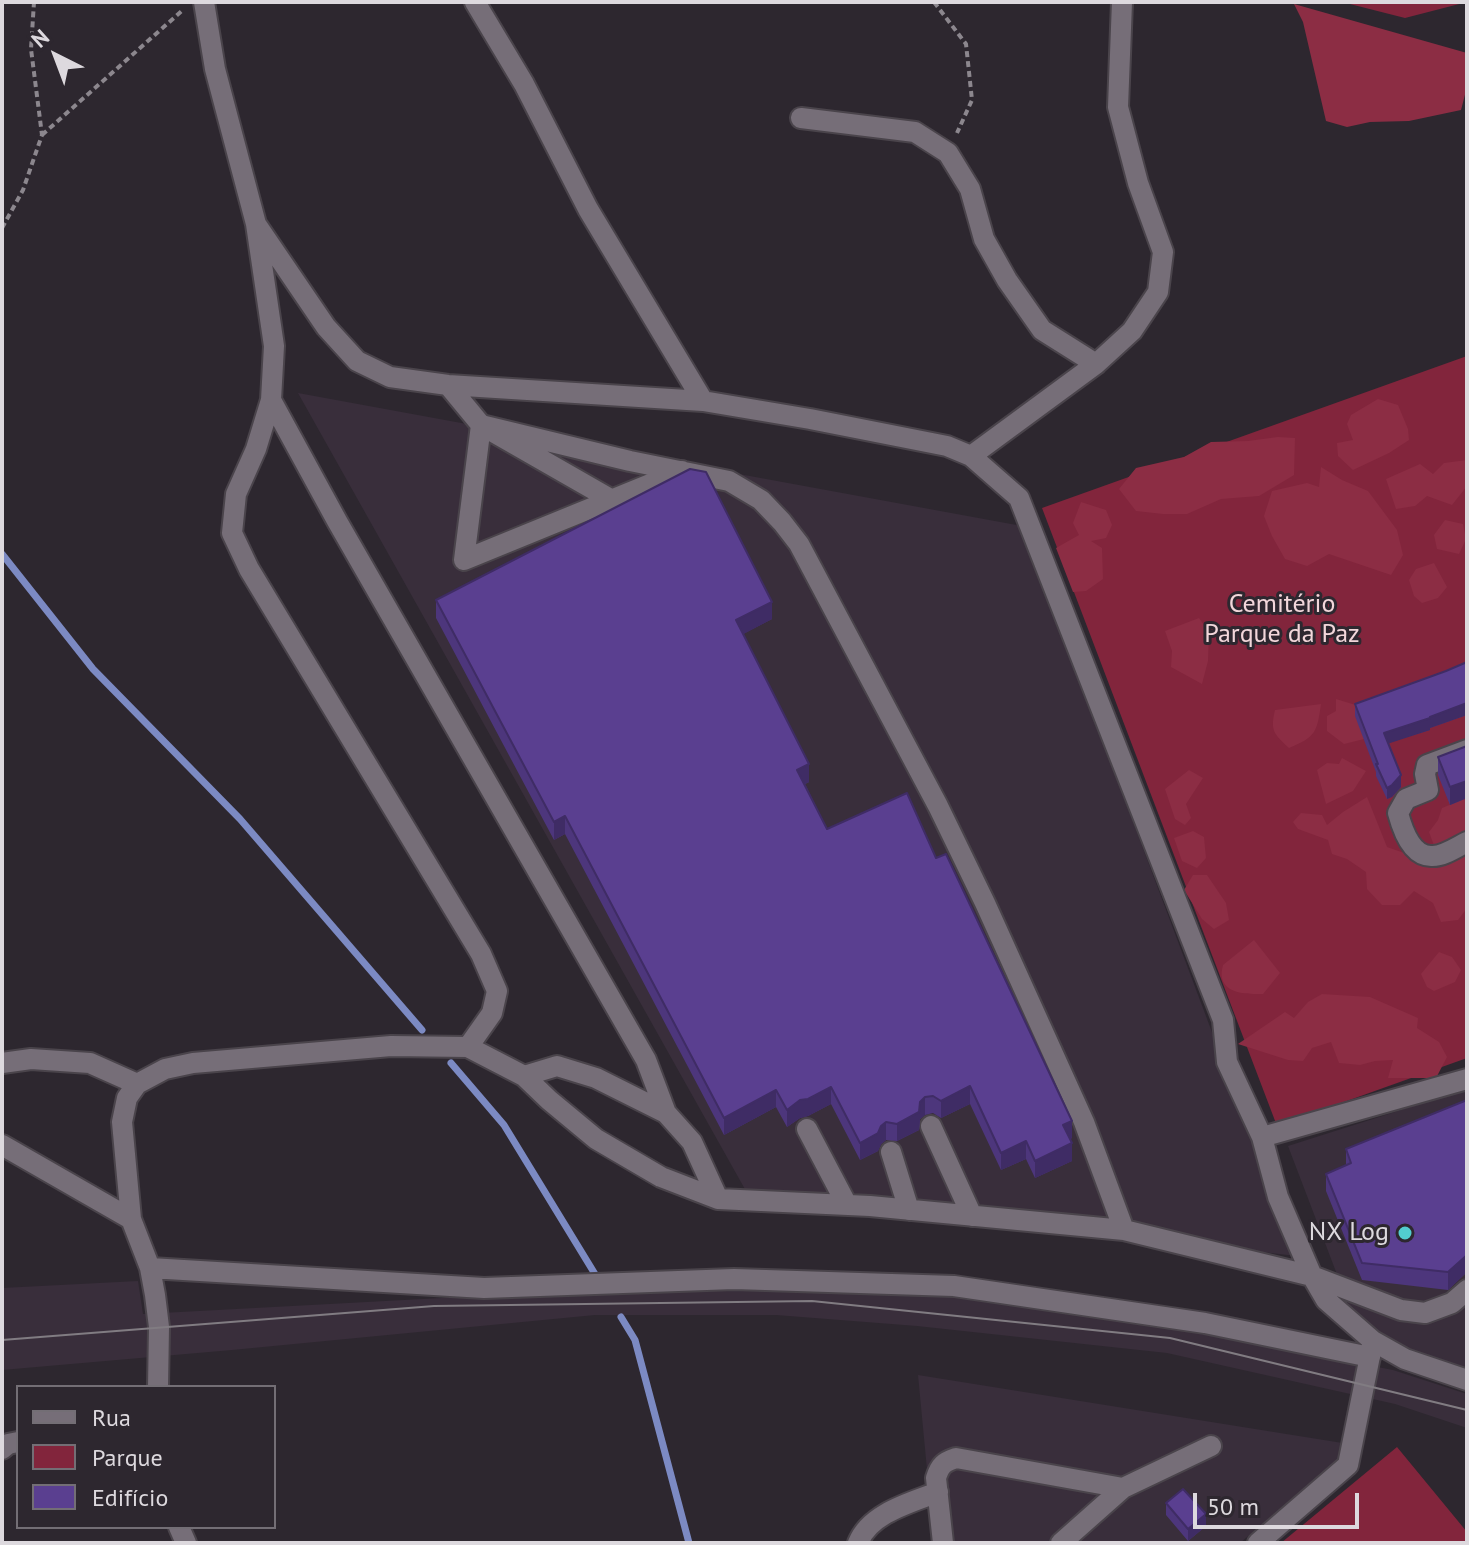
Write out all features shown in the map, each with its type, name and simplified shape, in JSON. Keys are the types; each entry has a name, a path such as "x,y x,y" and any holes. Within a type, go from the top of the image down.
{"street":[{"path":"204,2 215,69 256,224 274,346 271,400 256,449 236,494 232,533 249,569 481,954 497,991 492,1013 468,1047"},
{"path":"475,2 524,84 588,209 703,401"},
{"path":"971,456 1096,364 1132,331 1158,292 1163,252 1138,183 1118,107 1122,2"},
{"path":"801,118 915,132 948,153 970,189 984,239 1007,280 1042,330 1096,364"},
{"path":"256,224 326,327 357,361 390,377 448,385 703,401 947,446 971,456 1019,498 1223,1020 1227,1062 1262,1137 1278,1197 1312,1276 1326,1300 1372,1349"},
{"path":"448,385 481,425 612,500"},
{"path":"271,400 646,1060 666,1113 692,1142 718,1199"},
{"path":"481,425 729,481 761,500 782,522 799,544 938,806 985,903 1084,1122 1124,1230"},
{"path":"481,425 464,560 682,471"},
{"path":"1467,750 1427,765 1428,790 1406,799 1398,813 1407,838 1420,853 1430,857 1440,855 1467,842"},
{"path":"158,1377 159,1327 150,1268 131,1219 122,1122 127,1098 137,1084 165,1069 193,1063 391,1046 468,1047 524,1076 596,1139 661,1177 718,1199 847,1205 1124,1230 1312,1276 1401,1310 1425,1313 1452,1303 1467,1290"},
{"path":"2,1063 31,1059 90,1063 137,1084"},
{"path":"524,1076 557,1066 596,1078 666,1113"},
{"path":"1262,1137 1467,1079"},
{"path":"931,1126 972,1216"},
{"path":"807,1129 847,1205"},
{"path":"2,1145 131,1219"},
{"path":"891,1152 909,1210"},
{"path":"150,1268 484,1288 734,1279 954,1286 1372,1349 1467,1380"},
{"path":"1258,1543 1348,1465 1372,1349"},
{"path":"1061,1543 1123,1488 1211,1446"},
{"path":"943,1543 936,1478 944,1462 956,1458 1123,1488"},
{"path":"858,1543 874,1522 888,1513 938,1492"}],"path":[{"path":"2,228 23,190 42,135 31,49 34,2"},
{"path":"42,135 192,2"},
{"path":"934,2 966,44 972,100 948,153"}],"shaded area":[{"path":"1294,4 1467,53 1467,87 1461,110 1409,121 1370,122 1347,127 1326,121 1303,22"},
{"path":"298,393 1022,526 1296,1256 746,1191"},
{"path":"1378,399 1398,405 1409,440 1353,470 1338,456 1337,443 1353,440 1347,424 1351,415"},
{"path":"1295,438 1294,475 1259,496 1221,499 1187,514 1163,514 1136,511 1119,489 1136,468 1184,457 1211,442"},
{"path":"1467,460 1467,486 1452,505 1427,496 1415,506 1396,509 1386,479 1420,464 1433,474 1444,463"},
{"path":"1321,467 1368,491 1397,530 1403,555 1391,575 1329,554 1307,566 1285,559 1264,516 1272,491 1307,483 1319,487"},
{"path":"1081,502 1106,510 1112,525 1106,538 1091,541 1102,548 1103,579 1086,591 1073,592 1056,548 1079,535 1073,523"},
{"path":"1445,520 1463,524 1466,539 1459,554 1437,549 1434,535"},
{"path":"1434,563 1447,587 1438,598 1422,603 1414,596 1409,580 1416,569"},
{"path":"1199,618 1209,632 1208,661 1202,684 1171,667 1172,651 1165,631"},
{"path":"1336,699 1372,710 1364,739 1344,744 1327,731 1327,716 1336,711"},
{"path":"1321,704 1314,732 1305,740 1289,748 1274,732 1275,710"},
{"path":"1342,758 1366,771 1353,791 1326,804 1317,770 1327,763 1339,764"},
{"path":"1189,770 1203,778 1186,804 1191,818 1185,825 1175,819 1165,789"},
{"path":"1367,797 1387,847 1439,859 1429,832 1442,808 1464,799 1467,804 1467,908 1458,920 1441,922 1433,903 1414,891 1400,905 1382,905 1367,889 1366,872 1347,859 1332,854 1328,840 1298,829 1293,822 1301,813 1322,815 1327,825"},
{"path":"1193,831 1204,837 1206,858 1197,868 1182,861 1174,838"},
{"path":"1193,875 1207,875 1226,903 1229,920 1214,929 1202,919 1184,890"},
{"path":"1254,940 1280,973 1263,994 1233,991 1224,984 1223,965"},
{"path":"1439,952 1452,957 1461,970 1455,982 1434,991 1427,987 1421,974"},
{"path":"1322,994 1370,997 1418,1018 1417,1028 1439,1042 1447,1057 1436,1078 1388,1078 1393,1060 1360,1065 1339,1063 1331,1042 1312,1048 1303,1061 1288,1060 1238,1044 1285,1012 1294,1018 1308,1002"},
{"path":"1467,1089 1467,1385 1367,1353 1288,1146"},
{"path":"138,1281 143,1314 665,1286 975,1296 1103,1314 1393,1370 1467,1394 1467,1428 1395,1404 1167,1353 917,1326 776,1315 595,1315 2,1370 2,1288"},
{"path":"918,1375 1355,1445 1240,1543 934,1543"}],"green space":[{"path":"1342,2 1467,2 1405,18"},
{"name":"Cemitério Parque da Paz","path":"1467,356 1467,1058 1277,1126 1042,508"},
{"path":"1397,1447 1467,1532 1467,1543 1281,1543"}],"building":[{"path":"690,469 706,472 772,602 736,620 809,764 797,770 827,829 907,793 936,858 946,854 1072,1121 1063,1125 1072,1143 1035,1161 1026,1141 1001,1153 970,1086 941,1101 933,1096 925,1097 920,1102 919,1112 897,1124 886,1122 878,1133 860,1143 831,1087 800,1100 787,1110 776,1090 724,1118 565,816 554,822 436,600"},
{"path":"1467,662 1467,703 1384,733 1401,775 1387,788 1355,704"},
{"path":"1467,746 1467,781 1450,787 1438,757"},
{"name":"NX Log","path":"1467,1100 1467,1255 1448,1272 1362,1263 1326,1174 1351,1163 1346,1149"},
{"path":"1183,1489 1206,1514 1188,1529 1166,1503"}],"waterway":[{"path":"2,554 93,669 240,819 422,1030"},
{"path":"451,1063 504,1125 598,1279"},
{"path":"621,1317 635,1340 689,1543"}],"tram line":[{"path":"2,1340 434,1306 812,1301 1170,1338 1467,1410"}],"place":[{"name":"NX Log","path":"1405,1233"}]}
